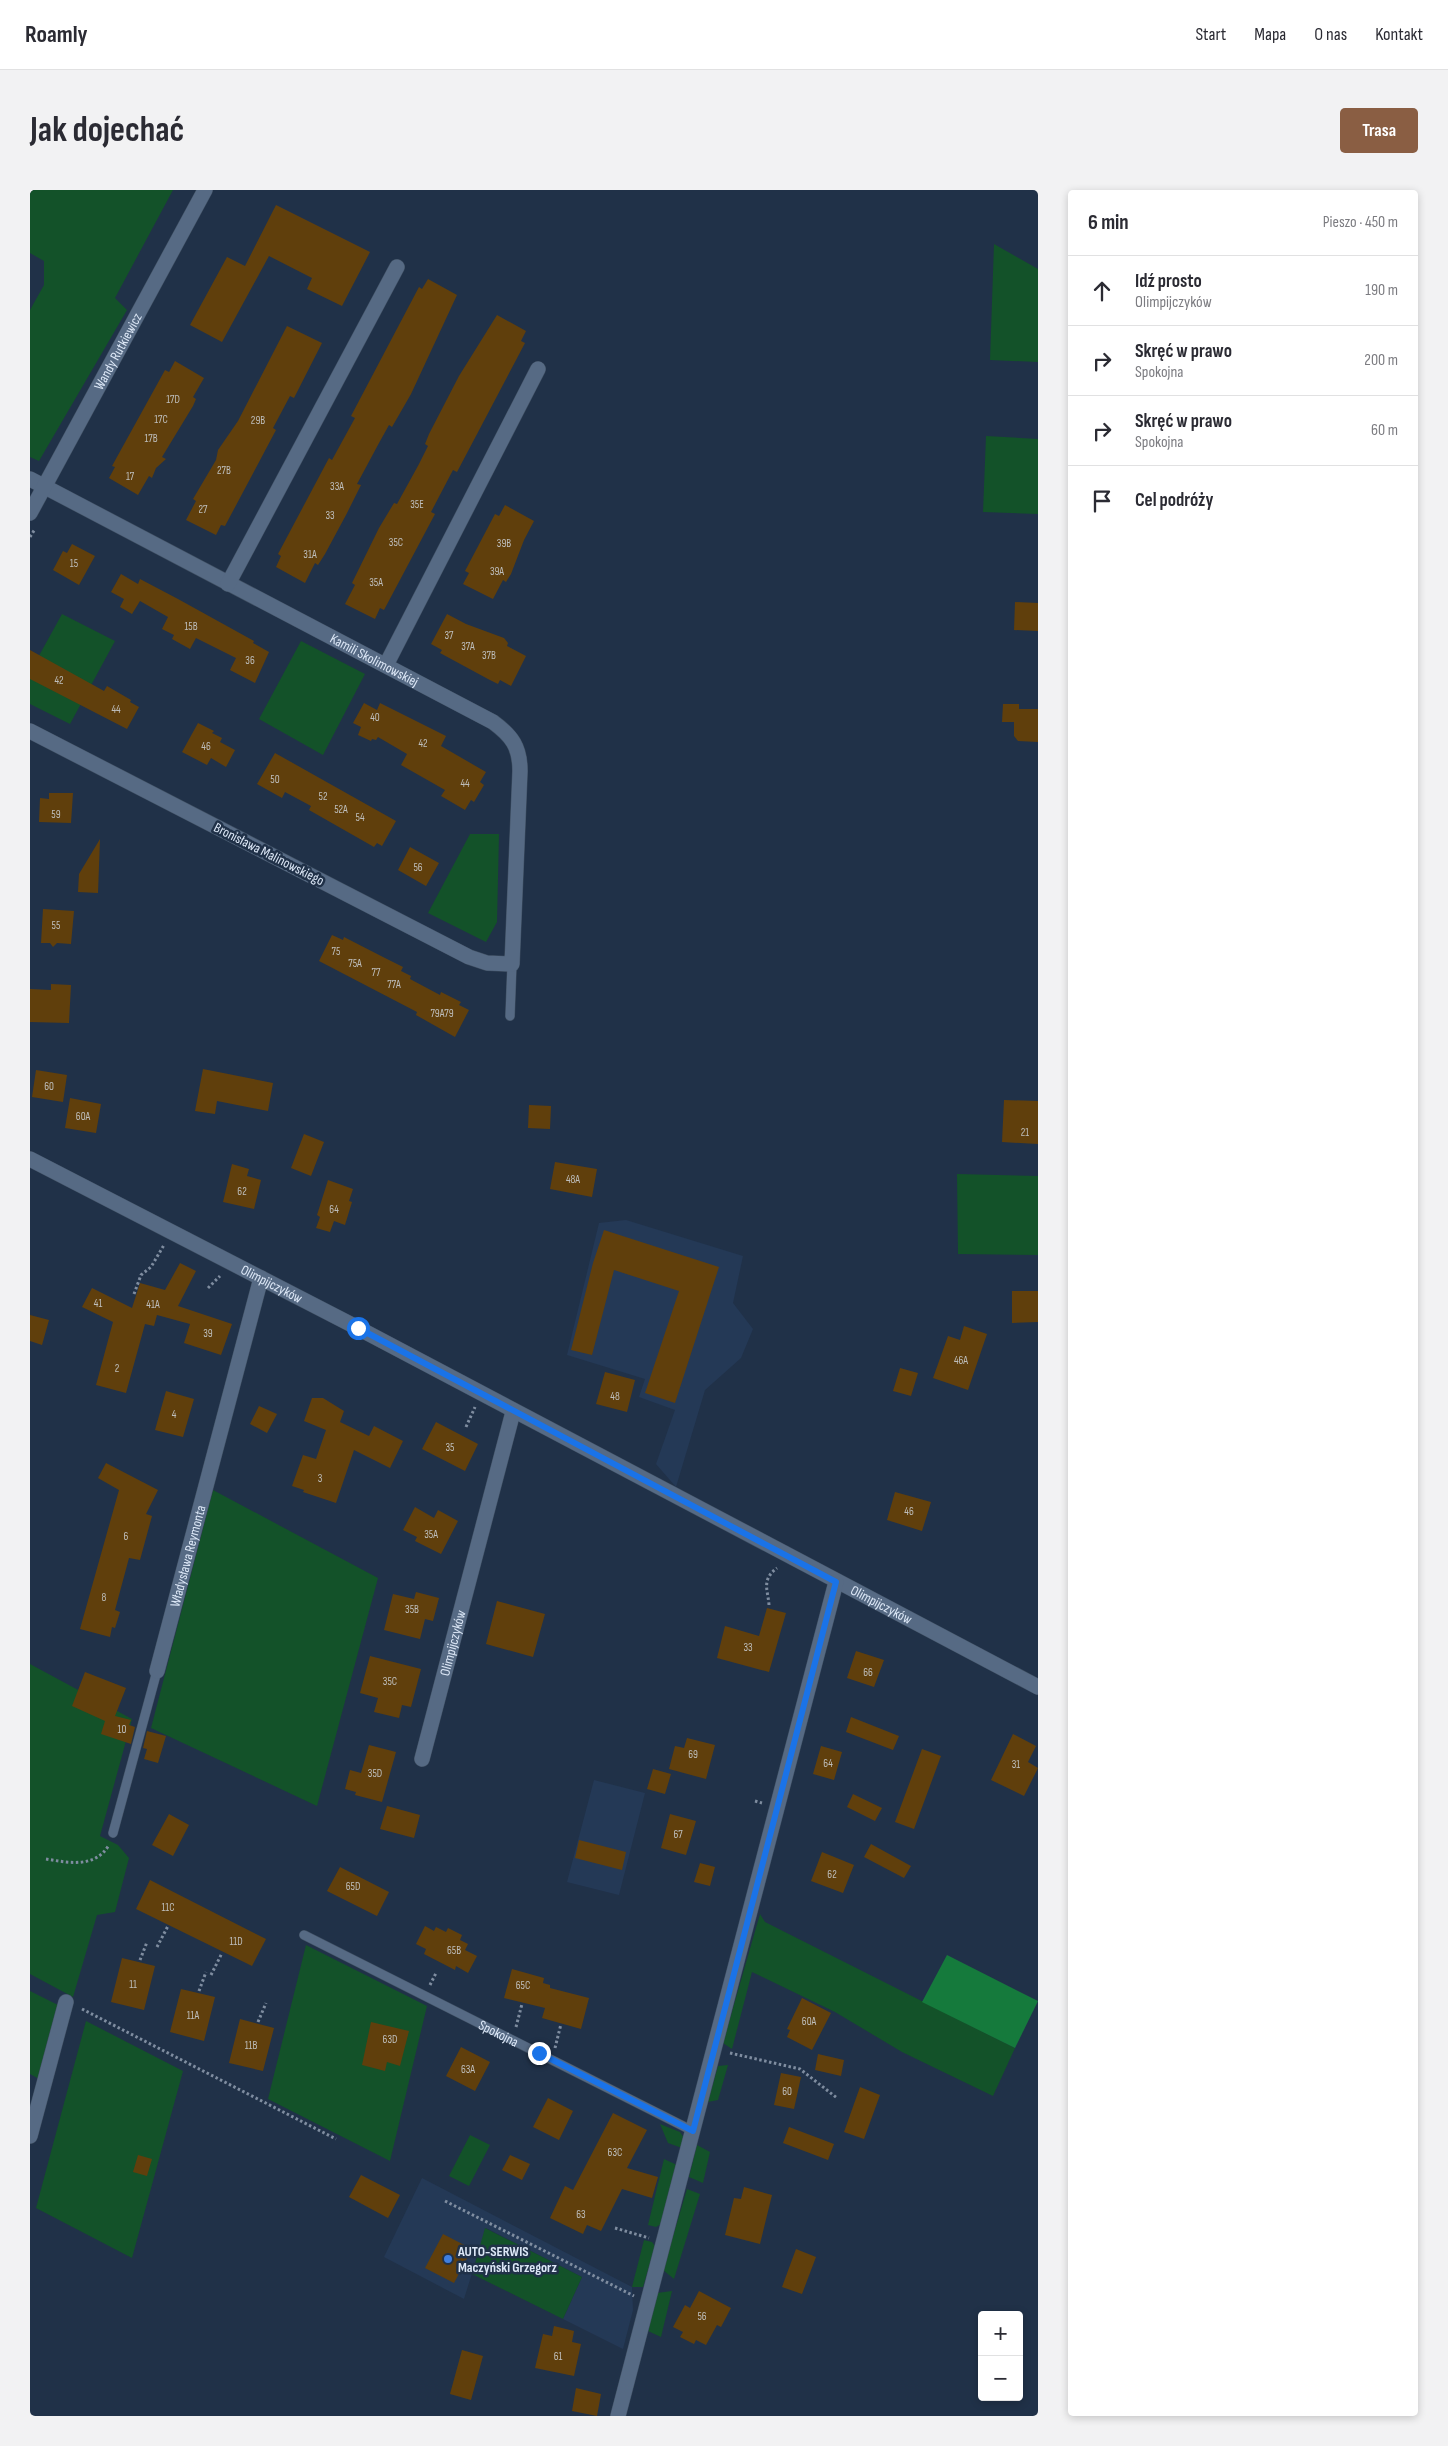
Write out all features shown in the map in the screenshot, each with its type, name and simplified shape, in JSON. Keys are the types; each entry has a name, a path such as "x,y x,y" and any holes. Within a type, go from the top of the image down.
{"street":[{"name":"Wandy Rutkiewicz","path":"30,513 205,190"},
{"path":"228,584 397,267"},
{"path":"386,665 538,369"},
{"name":"Kamili Skolimowskiej","path":"30,480 493,722 514,739 519,750 520,771 512,964"},
{"name":"Bronisława Malinowskiego","path":"30,732 469,957 487,963 512,964"},
{"name":"Olimpijczyków","path":"30,1159 261,1278 1038,1687"},
{"name":"Władysława Reymonta","path":"157,1671 261,1278"},
{"name":"Olimpijczyków","path":"422,1758 513,1412"},
{"path":"618,2416 836,1582"},
{"path":"30,2136 71,2004"}],"lane":[{"path":"510,1016 512,964"},
{"name":"Władysława Reymonta","path":"113,1833 157,1671"},
{"name":"Spokojna","path":"304,1935 693,2131"}],"path":[{"path":"134,1294 140,1275 155,1262 171,1231"},
{"path":"466,1427 481,1395"},
{"path":"769,1605 766,1590 767,1580 774,1569 792,1558"},
{"path":"46,1859 73,1863 89,1862 100,1857 108,1847 113,1833"},
{"path":"157,1947 168,1926"},
{"path":"140,1960 147,1942"},
{"path":"211,1975 222,1953"},
{"path":"199,1991 206,1972"},
{"path":"258,2022 266,2003"},
{"path":"71,2004 336,2139"},
{"path":"513,2040 522,2004"},
{"path":"552,2060 561,2024"},
{"path":"714,2051 800,2069 837,2098"},
{"path":"445,2201 648,2303"},
{"path":"615,2228 664,2243"}],"shaded area":[{"path":"626,1220 743,1256 733,1303 753,1329 741,1358 705,1390 676,1487 656,1464 675,1410 639,1397 645,1379 567,1355 599,1223"},
{"path":"594,1780 645,1793 619,1895 567,1882"},
{"path":"422,2178 632,2287 633,2310 623,2349 563,2319 582,2277 486,2228 464,2299 384,2257"}],"green space":[{"path":"30,190 173,190 115,298 127,310 39,461 30,457 30,310 44,285 44,261 30,253"},
{"path":"994,244 1038,269 1038,362 990,360"},
{"path":"986,436 1038,439 1038,514 983,512"},
{"path":"62,614 115,641 70,724 30,704 30,672"},
{"path":"301,641 365,674 323,755 259,719"},
{"path":"470,834 499,834 497,922 486,942 428,913"},
{"path":"957,1174 1038,1176 1038,1255 958,1254"},
{"path":"213,1490 378,1578 317,1806 151,1728"},
{"path":"30,1664 132,1719 100,1836 118,1845 129,1858 115,1912 97,1915 73,1997 30,1974"},
{"path":"760,1914 765,1922 1015,2048 993,2096 902,2052 835,2012 752,1972 732,2049 723,2043"},
{"path":"306,1945 427,2006 390,2161 268,2099"},
{"path":"947,1955 1038,2001 1015,2048 922,2002"},
{"path":"30,1991 60,2006 39,2079 30,2074"},
{"path":"86,2021 183,2071 132,2258 36,2208"},
{"path":"728,2065 718,2100 708,2102 718,2066"},
{"path":"660,2124 680,2132 684,2138 682,2148 668,2143"},
{"path":"470,2135 490,2145 469,2186 449,2176"},
{"path":"697,2145 710,2152 703,2183 689,2177"},
{"path":"664,2159 677,2165 661,2224 656,2227 648,2225"},
{"path":"687,2189 700,2194 674,2279 663,2270"},
{"path":"485,2228 582,2277 563,2319 472,2274"},
{"path":"644,2240 652,2242 655,2246 643,2287 632,2287"},
{"path":"672,2291 661,2337 648,2331 657,2293"}],"building":[{"path":"276,205 370,252 342,306 307,289 312,278 269,256 222,342 190,325 227,257 245,266"},
{"path":"428,279 457,295 411,394 392,427 389,425 357,484 361,485 346,515 325,554 318,565 315,563 305,583 276,567 281,556 278,554 329,458 332,460 355,418 351,416 419,287 422,289"},
{"path":"497,315 526,331 521,341 525,343 457,472 453,470 431,512 435,514 384,610 380,608 375,619 345,604 355,585 352,583 379,528 394,503 397,504 419,464 428,446 425,444 429,434 459,376"},
{"path":"287,326 322,343 294,398 290,396 273,428 276,430 225,526 221,525 216,535 186,520 196,501 193,499 216,460 218,450 238,421"},
{"path":"175,361 204,378 193,397 196,399 193,406 162,457 166,459 156,468 152,478 149,476 138,495 109,478 115,467 112,466 165,370 169,372"},
{"path":"505,505 534,521 524,540 511,574 506,582 503,580 493,599 463,584 469,573 465,571 495,514 499,516"},
{"path":"72,544 95,556 79,585 53,570 63,551 67,553"},
{"path":"121,574 138,584 140,579 178,599 254,641 253,643 269,652 255,683 230,670 236,658 196,638 190,649 172,639 174,635 162,629 168,617 140,601 132,614 120,607 124,599 111,592"},
{"path":"1015,602 1038,603 1038,631 1014,630"},
{"path":"447,614 466,624 504,638 508,643 507,646 526,656 511,686 500,680 498,684 488,679 440,653 442,650 431,644"},
{"path":"30,650 104,691 107,686 131,700 130,702 139,707 127,729 30,679"},
{"path":"364,703 377,710 380,703 446,736 441,746 486,772 480,782 484,785 474,802 471,800 465,810 441,796 445,790 401,765 407,754 378,737 376,740 372,739 371,741 358,735 361,727 353,723"},
{"path":"1003,704 1019,704 1019,709 1038,709 1038,742 1018,741 1014,736 1014,722 1002,722"},
{"path":"198,723 214,731 212,733 222,738 220,742 235,750 226,767 211,758 207,765 182,752"},
{"path":"275,753 396,821 382,846 377,843 374,847 309,810 311,806 285,792 282,798 257,784"},
{"path":"49,793 73,793 71,823 39,822 40,798 49,799"},
{"path":"100,839 98,893 78,892 79,874"},
{"path":"410,847 439,863 426,886 398,870"},
{"path":"43,909 74,911 71,944 57,943 53,947 50,943 41,943"},
{"path":"332,935 343,940 344,937 403,967 401,971 411,976 410,979 440,995 441,992 461,1002 459,1005 469,1010 455,1037 416,1015 417,1012 319,961"},
{"path":"51,984 71,985 69,1023 30,1022 30,989 51,990"},
{"path":"203,1069 273,1083 268,1111 217,1101 215,1114 195,1111"},
{"path":"36,1070 67,1075 63,1102 32,1097"},
{"path":"70,1098 101,1104 96,1133 65,1128"},
{"path":"1004,1100 1038,1101 1038,1144 1002,1142"},
{"path":"529,1105 551,1106 550,1129 528,1128"},
{"path":"304,1134 324,1142 311,1176 291,1168"},
{"path":"555,1162 597,1169 592,1197 550,1189"},
{"path":"232,1164 249,1169 247,1176 261,1180 254,1209 223,1202"},
{"path":"328,1180 353,1189 349,1201 352,1202 345,1225 334,1221 330,1232 316,1228 320,1217 317,1215"},
{"path":"604,1230 719,1267 675,1403 645,1393 679,1291 614,1270 592,1355 571,1350 593,1263"},
{"path":"180,1263 196,1271 178,1306 232,1324 221,1355 184,1343 190,1324 157,1315 154,1326 145,1324 126,1393 96,1385 113,1322 82,1307 92,1288 132,1308 140,1283 165,1290"},
{"path":"1012,1291 1038,1291 1038,1322 1012,1323"},
{"path":"30,1315 49,1320 42,1345 30,1341"},
{"path":"964,1326 987,1334 968,1390 933,1378 948,1336 960,1340"},
{"path":"900,1368 918,1373 911,1396 893,1391"},
{"path":"605,1372 635,1380 627,1412 596,1404"},
{"path":"166,1391 194,1399 183,1437 155,1430"},
{"path":"312,1398 323,1398 344,1411 340,1422 369,1436 374,1426 403,1441 390,1468 354,1450 336,1503 303,1492 304,1490 292,1486 303,1455 316,1459 326,1430 304,1421"},
{"path":"259,1406 277,1414 267,1433 250,1424"},
{"path":"436,1422 478,1444 465,1471 422,1449"},
{"path":"106,1463 158,1490 146,1514 152,1516 140,1560 129,1558 115,1610 120,1612 115,1628 112,1627 110,1637 80,1629 119,1490 98,1478"},
{"path":"895,1492 931,1502 922,1531 887,1520"},
{"path":"415,1507 434,1518 438,1510 458,1521 441,1554 415,1541 417,1537 403,1530"},
{"path":"416,1592 439,1598 433,1621 425,1619 420,1639 384,1630 393,1594 414,1599"},
{"path":"497,1601 545,1614 533,1657 486,1644"},
{"path":"767,1608 786,1613 769,1672 717,1658 725,1626 759,1636"},
{"path":"856,1651 884,1660 874,1687 847,1678"},
{"path":"370,1656 421,1669 411,1707 402,1705 399,1718 374,1712 378,1698 360,1693"},
{"path":"85,1672 126,1688 115,1716 131,1720 129,1725 135,1727 131,1744 101,1734 105,1721 72,1706"},
{"path":"851,1717 899,1736 893,1750 846,1732"},
{"path":"147,1731 166,1736 158,1763 144,1759 147,1749 143,1748"},
{"path":"1013,1734 1036,1746 1028,1762 1038,1768 1024,1796 991,1780"},
{"path":"687,1738 715,1745 706,1779 669,1769 675,1746 684,1748"},
{"path":"369,1745 396,1752 382,1802 355,1795 356,1792 345,1789 350,1770 361,1773"},
{"path":"821,1746 842,1752 834,1780 813,1774"},
{"path":"922,1749 941,1756 914,1829 895,1822"},
{"path":"653,1769 671,1774 665,1794 647,1789"},
{"path":"853,1794 882,1808 875,1821 847,1807"},
{"path":"387,1806 420,1815 414,1838 380,1829"},
{"path":"169,1814 189,1825 173,1856 152,1845"},
{"path":"670,1814 696,1821 686,1855 661,1848"},
{"path":"579,1840 626,1852 622,1870 575,1858"},
{"path":"871,1844 911,1866 904,1878 864,1857"},
{"path":"822,1852 854,1865 843,1893 811,1881"},
{"path":"700,1863 715,1867 710,1886 694,1882"},
{"path":"340,1867 389,1892 377,1916 327,1891"},
{"path":"150,1880 266,1939 252,1966 136,1909"},
{"path":"425,1926 434,1931 436,1927 446,1932 448,1928 462,1935 460,1940 468,1944 465,1950 477,1956 468,1973 456,1966 455,1970 424,1954 426,1949 416,1944"},
{"path":"122,1958 155,1966 144,2010 111,2002"},
{"path":"512,1969 544,1978 543,1983 550,1985 550,1988 589,1998 581,2029 542,2018 545,2008 504,1998"},
{"path":"181,1989 215,1997 204,2041 170,2032"},
{"path":"802,1998 831,2013 812,2050 787,2037 790,2030 787,2029"},
{"path":"240,2019 274,2028 263,2071 229,2063"},
{"path":"371,2022 409,2031 400,2066 387,2062 385,2071 362,2065"},
{"path":"461,2047 490,2062 475,2091 446,2076"},
{"path":"818,2054 844,2060 841,2076 815,2070"},
{"path":"781,2073 801,2077 794,2109 774,2105"},
{"path":"860,2087 880,2095 864,2139 844,2132"},
{"path":"548,2098 573,2111 559,2140 533,2127"},
{"path":"613,2113 647,2130 627,2168 658,2177 652,2198 622,2189 601,2231 587,2225 583,2234 550,2218 565,2186 573,2190"},
{"path":"789,2127 834,2144 828,2160 783,2143"},
{"path":"138,2155 152,2159 147,2176 133,2172"},
{"path":"510,2155 530,2164 522,2180 502,2170"},
{"path":"361,2175 400,2195 388,2218 349,2197"},
{"path":"744,2187 772,2195 760,2244 725,2235 734,2198 741,2199"},
{"name":"AUTO-SERWIS Maczyński Grzegorz","path":"443,2234 472,2249 454,2283 425,2268"},
{"path":"796,2249 816,2257 802,2294 782,2287"},
{"path":"699,2291 731,2308 721,2327 717,2325 706,2345 696,2340 694,2344 680,2337 683,2332 673,2327 685,2305 690,2308"},
{"path":"554,2326 574,2331 572,2342 581,2344 574,2376 535,2368 543,2334 552,2336"},
{"path":"462,2350 483,2356 471,2400 450,2394"},
{"path":"576,2388 601,2394 597,2416 572,2411"}],"place":[{"name":"AUTO-SERWIS Maczyński Grzegorz","path":"448,2259"}],"route":[{"path":"358,1328 836,1582 693,2131 539,2053"}]}
